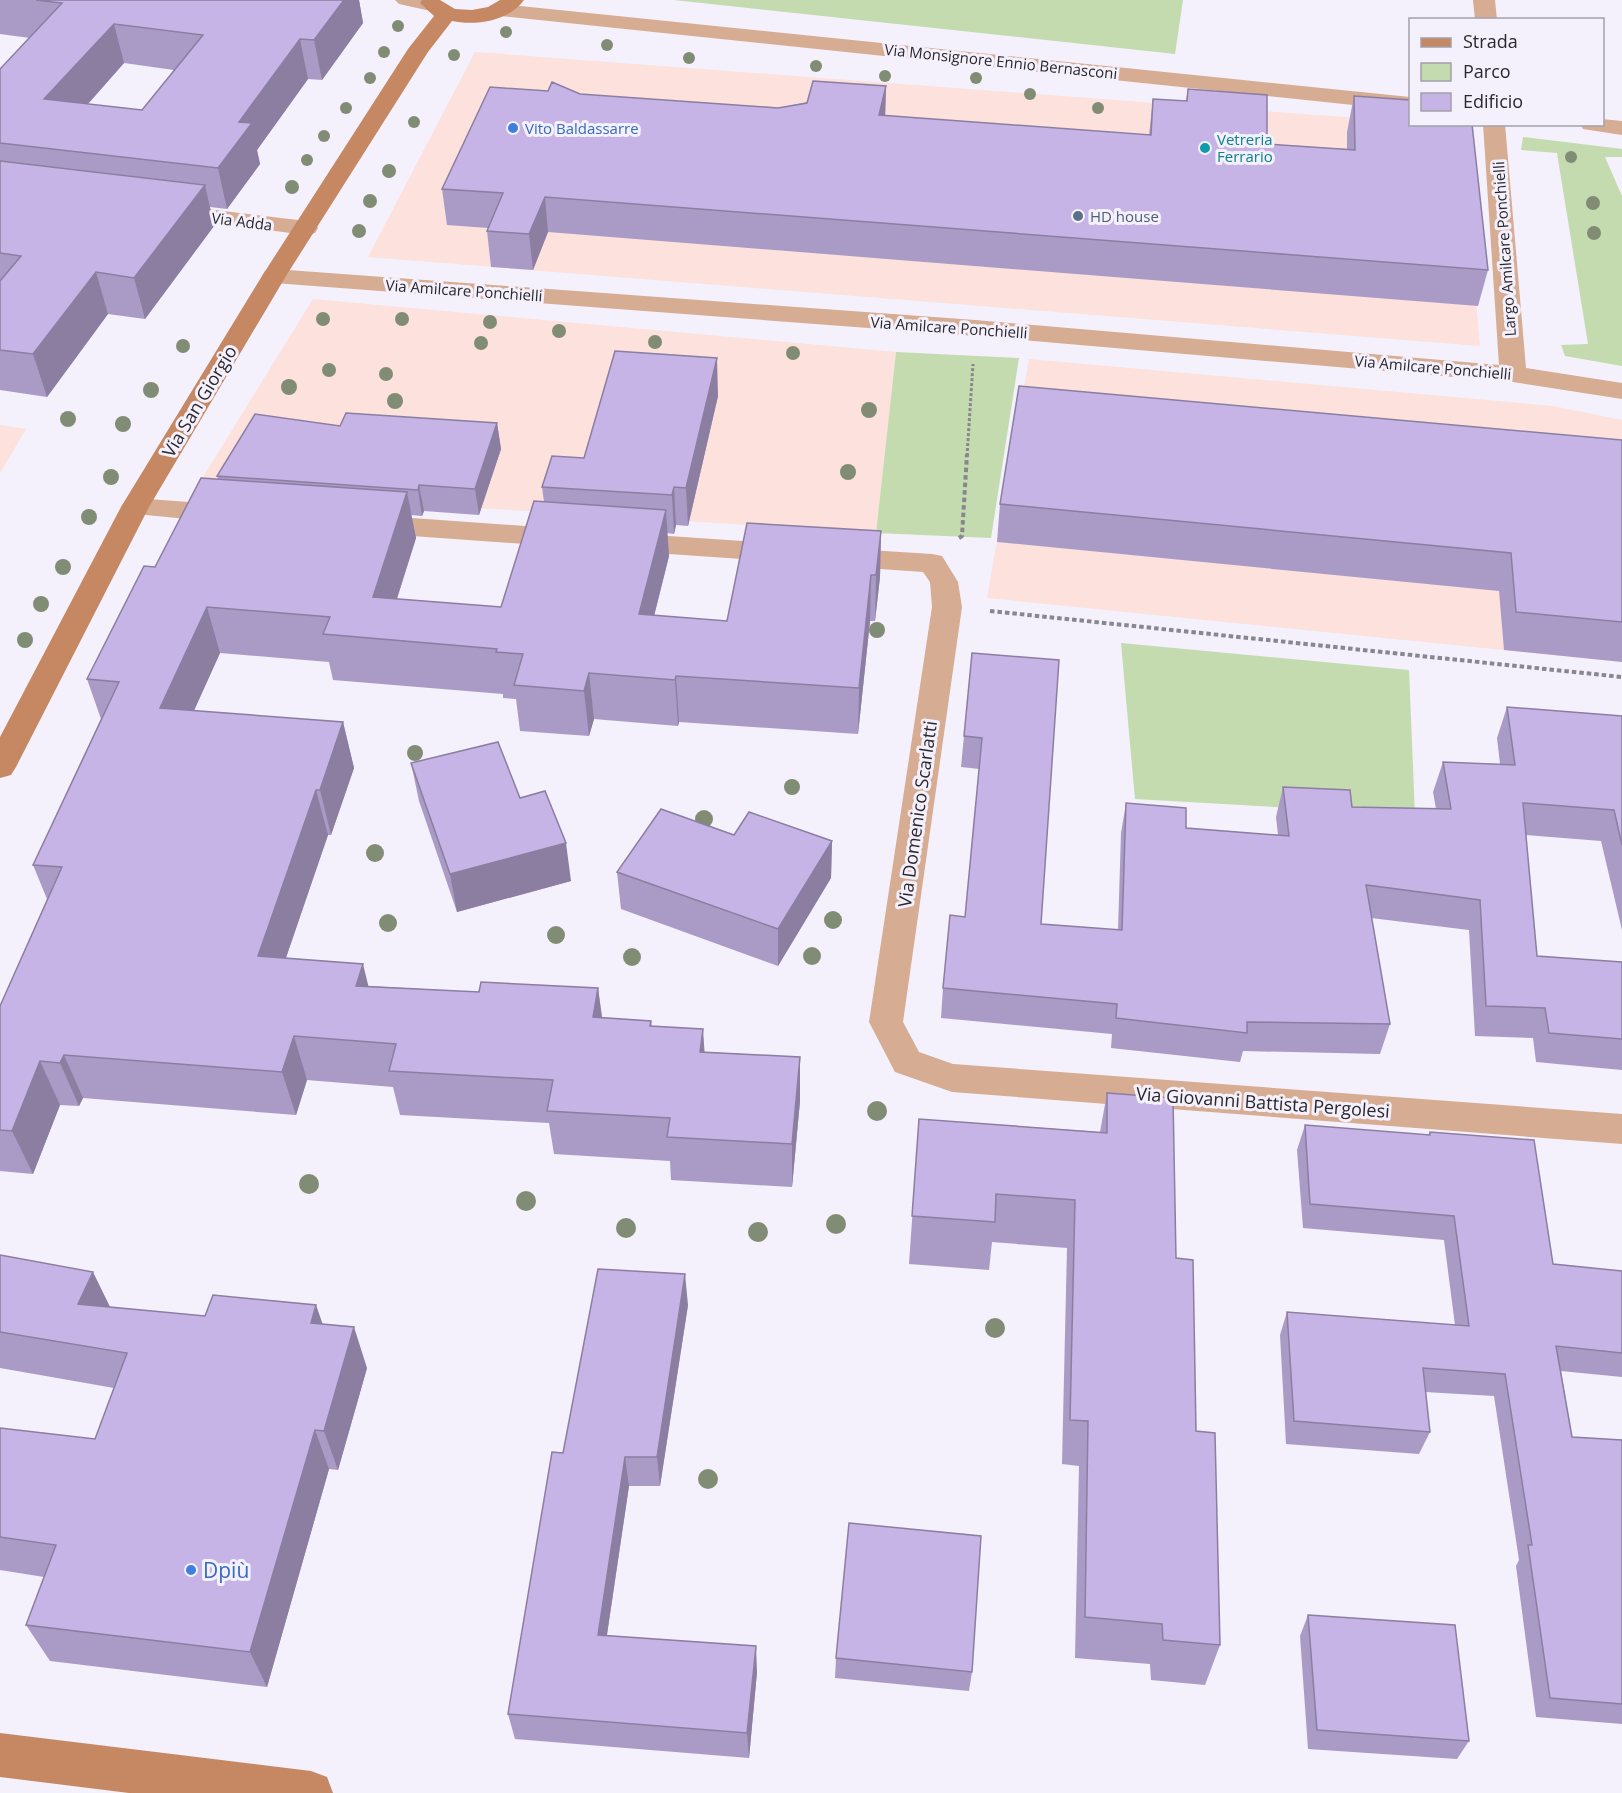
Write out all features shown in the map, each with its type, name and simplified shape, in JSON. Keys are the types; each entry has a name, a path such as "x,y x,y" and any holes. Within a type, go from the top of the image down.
{"street":[{"path":"406,0 436,6"},
{"name":"Via Monsignore Ennio Bernasconi","path":"540,0 592,18"},
{"path":"1484,0 1486,18"},
{"name":"Via San Giorgio","path":"419,49 474,16 507,5"},
{"name":"Via Monsignore Ennio Bernasconi","path":"507,5 592,18 1409,104"},
{"name":"Via San Giorgio","path":"0,767 135,507 273,276 419,49 436,6 474,16"},
{"name":"Largo Amilcare Ponchielli","path":"1494,126 1514,374"},
{"path":"1604,126 1622,128"},
{"name":"Via Adda","path":"140,208 306,228"},
{"name":"Via Amilcare Ponchielli","path":"273,276 975,328 1514,374 1574,381 1622,391"},
{"path":"135,507 254,516"},
{"path":"349,522 932,563"},
{"name":"Via Domenico Scarlatti","path":"907,1062 886,1022 947,607 944,582 932,563"},
{"name":"Via Giovanni Battista Pergolesi","path":"907,1062 952,1078 1622,1129"},
{"path":"0,1755 311,1793"}],"path":[{"path":"932,563 962,536 975,328"},
{"path":"947,607 1622,677"}],"shaded area":[{"path":"475,52 1409,122 1409,126 1448,126 1466,195 1480,346 368,257"},
{"path":"313,299 896,352 876,533 195,490"},
{"path":"1029,359 1553,406 1622,420 1622,662 987,598"},
{"path":"0,425 26,429 0,473"}],"green space":[{"path":"674,0 1183,0 1175,54"},
{"path":"1523,137 1622,149 1622,157 1605,157 1622,196 1622,366 1565,356 1561,345 1588,344 1557,153 1521,150"},
{"path":"896,352 1019,358 991,538 876,533"},
{"path":"1121,643 1409,670 1415,815 1135,799"}],"building":[{"path":"36,0 344,0 314,40 300,39 239,122 252,123 218,168 0,143 0,69 62,3","holes":["114,24 203,35 142,110 44,99"]},
{"path":"813,81 886,86 879,115 1151,135 1153,99 1187,101 1188,89 1267,95 1267,144 1355,150 1354,96 1409,100 1409,126 1472,126 1488,270 545,197 529,234 487,231 503,193 442,189 490,87 548,91 552,82 580,94 778,108 807,103"},
{"path":"0,161 205,185 134,278 96,272 33,354 0,350 0,281 21,256 0,253"},
{"path":"615,351 717,358 686,488 674,487 672,495 542,487 552,456 584,458"},
{"path":"1019,386 1622,440 1622,622 1516,612 1511,553 1000,504"},
{"path":"346,413 497,423 475,489 419,485 418,490 217,476 255,414 340,426"},
{"path":"201,478 407,492 373,597 501,607 534,501 666,510 639,614 727,621 747,523 881,531 876,575 871,575 859,688 676,676 675,680 589,673 584,691 514,685 523,654 496,652 497,649 323,634 330,617 207,607 160,708 343,722 320,790 316,790 258,956 363,964 356,986 479,992 481,982 598,988 593,1017 651,1021 650,1026 703,1029 700,1052 800,1057 792,1144 667,1137 670,1118 547,1111 553,1080 389,1071 396,1044 294,1036 282,1072 64,1055 60,1063 40,1061 12,1131 0,1130 0,1006 62,867 33,865 119,682 87,679 144,566 155,567"},
{"path":"972,653 1059,660 1041,924 1122,930 1126,803 1186,808 1186,828 1289,836 1283,787 1350,790 1352,807 1451,809 1443,762 1515,765 1507,707 1622,716 1622,845 1614,810 1523,803 1537,956 1622,962 1622,1039 1549,1033 1545,1008 1486,1006 1480,900 1366,885 1390,1024 1247,1022 1247,1033 1116,1018 1117,1004 943,988 950,915 965,917 982,738 964,736"},
{"path":"498,742 520,798 545,791 566,843 450,874 411,763"},
{"path":"661,809 734,835 749,812 832,841 778,929 617,872"},
{"path":"1107,1093 1173,1098 1176,1258 1193,1260 1196,1431 1215,1433 1220,1645 1163,1640 1162,1624 1085,1617 1088,1421 1070,1420 1075,1200 996,1194 995,1222 912,1216 919,1119 1107,1133"},
{"path":"1305,1125 1430,1135 1430,1132 1534,1140 1553,1264 1622,1271 1622,1353 1556,1346 1572,1437 1622,1440 1622,1704 1550,1698 1528,1545 1532,1545 1505,1374 1423,1368 1430,1432 1294,1421 1287,1312 1469,1326 1454,1216 1310,1204"},
{"path":"0,1255 93,1272 78,1304 205,1316 213,1295 316,1305 311,1323 354,1327 324,1431 315,1430 250,1652 26,1625 56,1545 0,1537 0,1428 95,1439 127,1353 0,1332"},
{"path":"598,1269 685,1274 657,1457 625,1457 598,1635 756,1646 747,1733 508,1714 552,1452 563,1453"},
{"path":"849,1523 981,1536 972,1672 836,1658"},
{"path":"1308,1615 1455,1625 1469,1741 1317,1730"}],"place":[{"name":"Vito Baldassarre","path":"513,128"},
{"name":"Vetreria Ferrario","path":"1205,148"},
{"name":"HD house","path":"1078,216"},
{"name":"Dpiù","path":"191,1570"}]}
